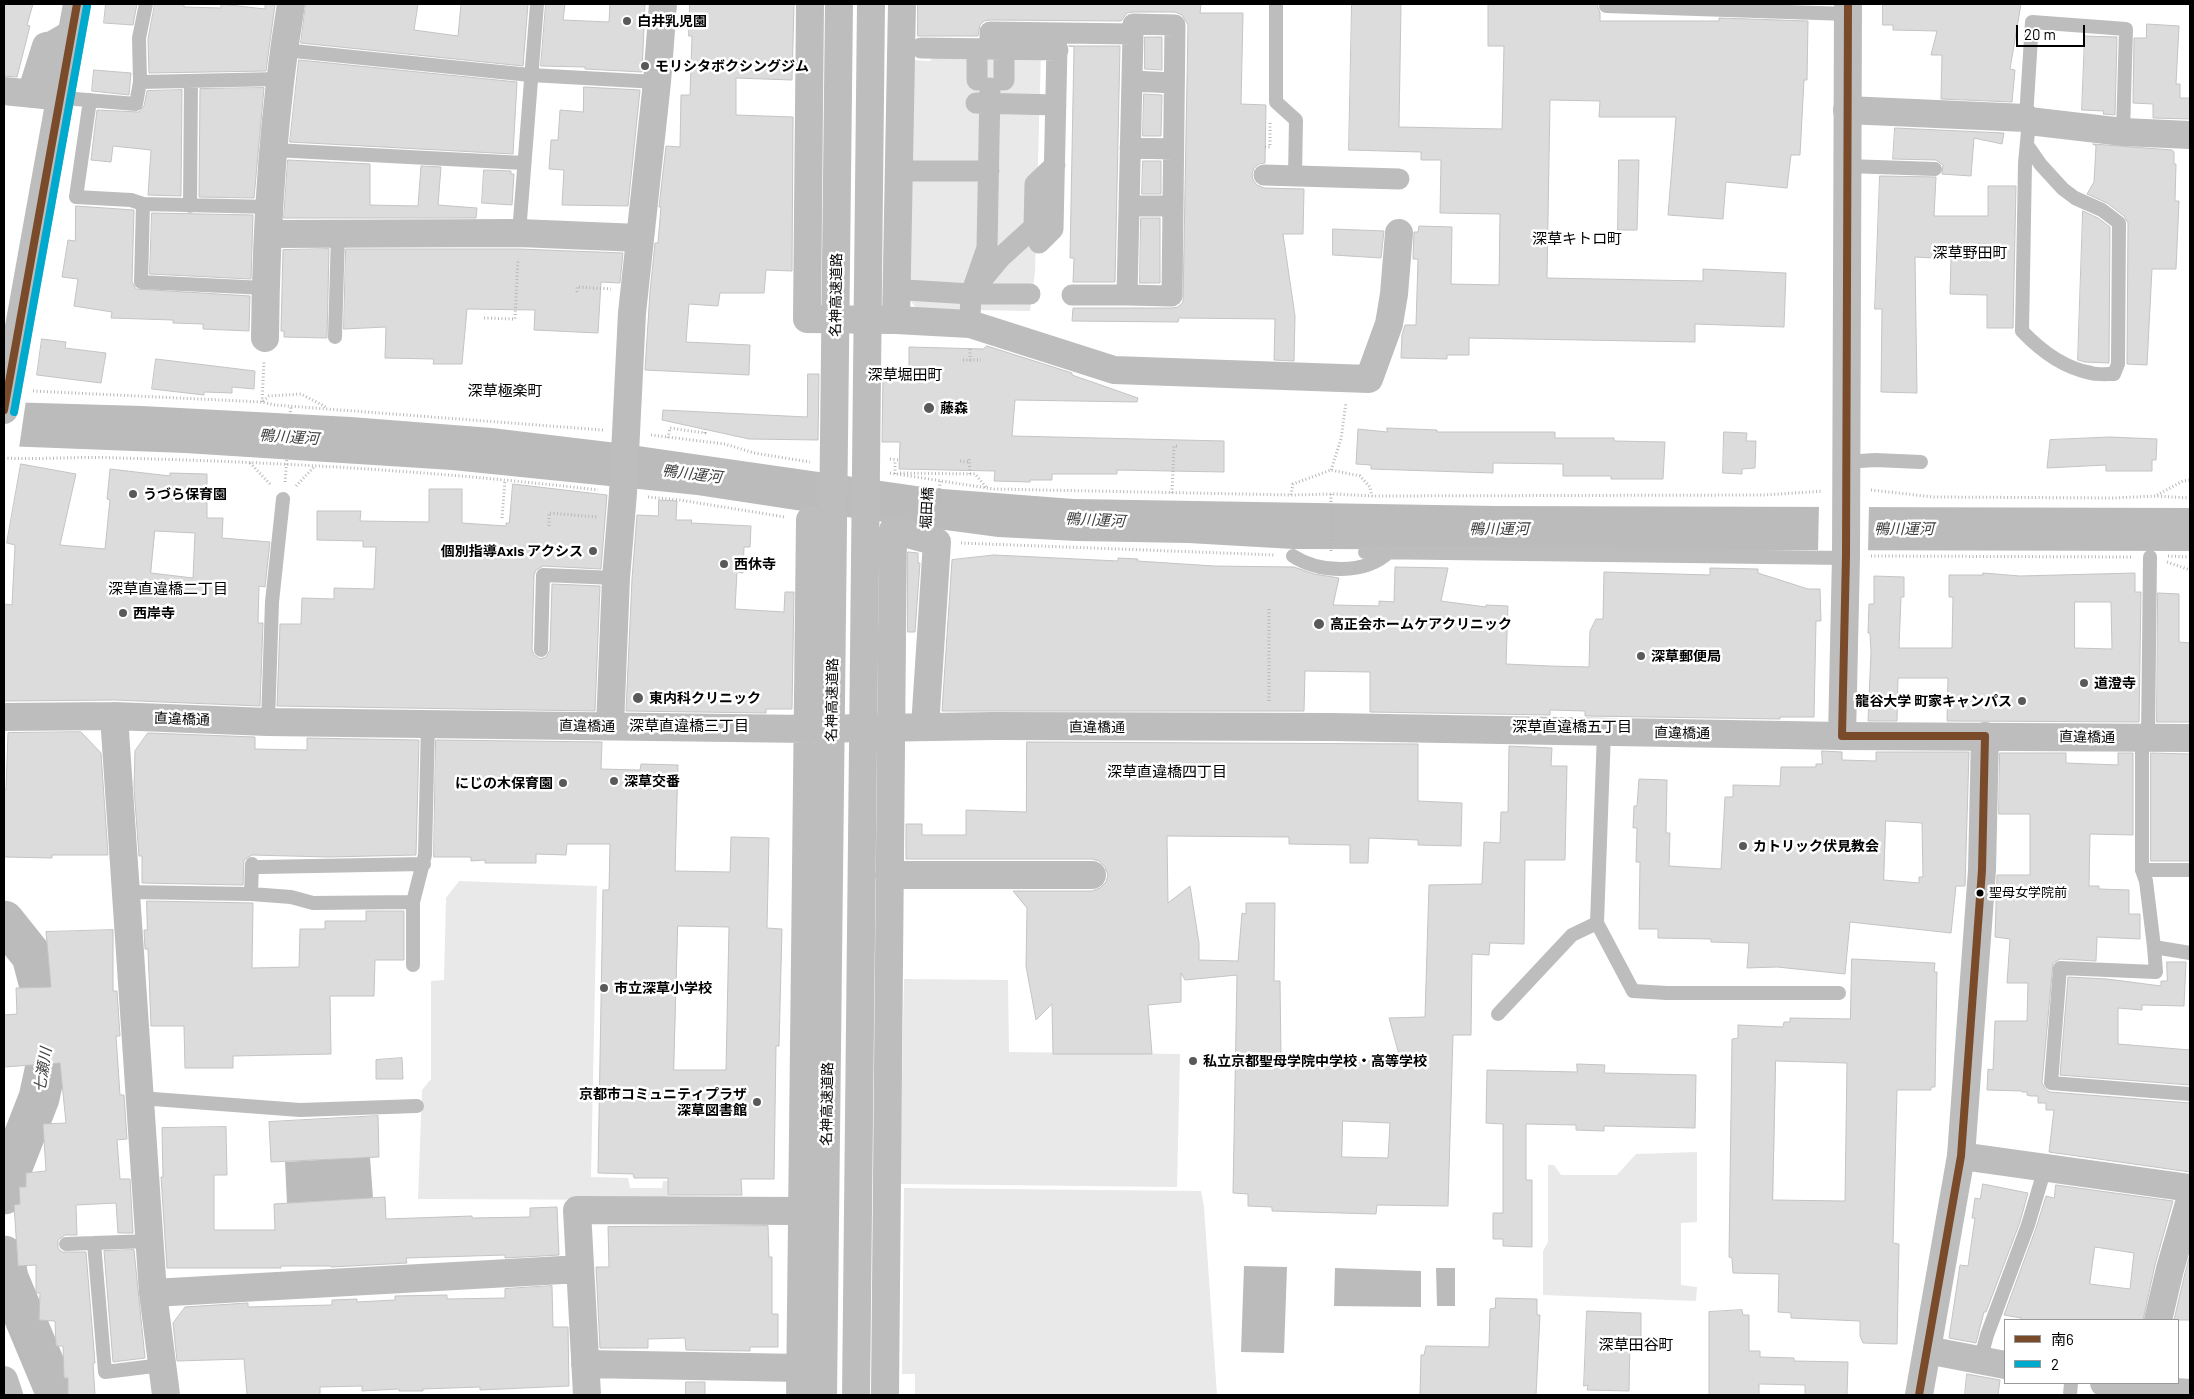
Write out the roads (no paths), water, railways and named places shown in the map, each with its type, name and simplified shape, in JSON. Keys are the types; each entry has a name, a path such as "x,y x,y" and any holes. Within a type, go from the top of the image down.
{"main road":[{"path":"5,405 77,4"},
{"path":"265,338 265,288 279,80 291,4"},
{"path":"610,726 616,578 632,313 657,82 663,4"},
{"path":"810,4 807,319 896,320 970,324 1114,370 1368,379 1388,324 1394,294 1398,232"},
{"name":"名神高速道路","path":"823,1395 839,4"},
{"path":"856,1395 871,4"},
{"path":"896,320 902,4"},
{"path":"1842,736 1846,557 1848,9"},
{"path":"4,91 37,95 46,46 52,45 71,34"},
{"path":"1847,110 2028,128 2190,135"},
{"path":"268,234 519,233 639,238"},
{"path":"800,1395 810,520"},
{"path":"885,1395 893,530 938,530 926,727"},
{"path":"114,716 150,1241 166,1395"},
{"name":"直違橋通","path":"4,717 114,716 268,722 808,729 1270,727 1842,736 2190,738"},
{"path":"1919,1395 1961,1156 1982,870 1986,736"},
{"path":"889,875 1092,875"},
{"path":"1961,1156 2190,1188"},
{"path":"2158,1319 2170,1269 2190,1200"},
{"path":"587,1395 577,1210 801,1210"},
{"path":"154,1293 580,1269"},
{"path":"1927,1350 1993,1363"},
{"path":"585,1364 800,1368"},
{"path":"9,1395 14,1372"},
{"path":"2111,1384 2190,1393"}],"street":[{"path":"1072,295 1172,296 1175,25 1133,24 1127,295"},
{"path":"970,317 971,294 987,248 989,171 988,88 979,48 990,32 1133,34"},
{"path":"916,48 1057,48 1056,105 1062,201 1053,229 1039,243"},
{"path":"1132,82 1174,83"},
{"path":"988,88 1056,105"},
{"path":"1130,148 1173,148"},
{"path":"908,171 989,171"},
{"path":"971,294 1000,258 1034,227 1035,184 1060,171"},
{"path":"1264,175 1400,178"},
{"path":"1129,206 1173,206"},
{"path":"971,294 1021,260"},
{"path":"906,290 971,294 1030,294"}],"lane":[{"path":"76,99 136,104 140,82 139,38 146,4"},
{"path":"519,233 537,4"},
{"path":"1276,4 1276,102 1296,120 1295,176"},
{"path":"1606,4 1606,6 1848,9"},
{"path":"2028,128 2041,165 2063,189 2075,198 2102,210 2119,224 2118,364 2114,374 2091,374 2064,363 2038,348 2022,331 2025,163 2032,22 2126,29 2123,132"},
{"path":"284,50 530,75 657,82"},
{"path":"140,82 279,80"},
{"path":"190,206 191,81"},
{"path":"90,100 76,197 131,200 143,204 270,207"},
{"path":"274,150 524,163"},
{"path":"1847,166 1935,169"},
{"path":"143,204 141,282 265,288"},
{"path":"335,336 338,234"},
{"path":"1846,451 1875,460 1921,462"},
{"path":"268,722 272,602 283,499"},
{"path":"1365,552 1846,557"},
{"path":"1293,556 1306,564 1344,569 1368,566 1379,562 1389,552"},
{"path":"2155,557 2145,738 2142,870 2146,881 2156,972 2060,968 2051,1083 2190,1094"},
{"path":"541,650 543,575 616,578"},
{"path":"413,965 413,902 424,864 428,723"},
{"path":"1604,732 1597,923 1633,991 1667,994 1839,993"},
{"path":"251,894 256,865 424,864"},
{"path":"2142,870 2190,870"},
{"path":"127,892 251,894 290,897 313,903 413,902"},
{"path":"1498,1014 1572,935 1597,923"},
{"path":"2154,947 2190,953"},
{"path":"140,1098 300,1110 417,1106"},
{"path":"1993,1363 1987,1335 2028,1225 2046,1168"},
{"path":"66,1244 150,1241"},
{"path":"94,1243 105,1372 162,1365"}],"water":[{"name":"鴨川運河","path":"4,402 142,406 351,417 492,428 617,443 930,488 1074,499 1496,506 2190,508 2190,551 1293,549 1188,543 1077,541 998,537 697,495 452,470 185,453 4,446"},
{"path":"370,1157 373,1198 287,1203 285,1162"},
{"path":"1244,1266 1287,1267 1284,1353 1241,1352"},
{"path":"1335,1268 1421,1271 1421,1307 1334,1306"},
{"path":"1436,1268 1455,1268 1455,1306 1437,1306"}],"waterway":[{"name":"七瀬川","path":"4,921 32,956 46,1009 49,1052 39,1098 5,1185 4,1194"},
{"name":"七瀬川","path":"4,1256 8,1278 57,1395"}],"place":[{"name":"白井乳児園","path":"627,21"},
{"name":"モリシタボクシングジム","path":"645,66"},
{"name":"藤森","path":"929,408"},
{"name":"うづら保育園","path":"133,494"},
{"name":"個別指導Axis アクシス","path":"593,551"},
{"name":"西休寺","path":"724,564"},
{"name":"西岸寺","path":"123,613"},
{"name":"高正会ホームケアクリニック","path":"1319,624"},
{"name":"深草郵便局","path":"1641,656"},
{"name":"道澄寺","path":"2084,683"},
{"name":"東内科クリニック","path":"638,698"},
{"name":"龍谷大学 町家キャンパス","path":"2022,701"},
{"name":"深草交番","path":"614,781"},
{"name":"にじの木保育園","path":"563,783"},
{"name":"カトリック伏見教会","path":"1743,846"},
{"name":"聖母女学院前","path":"1980,893"},
{"name":"市立深草小学校","path":"604,988"},
{"name":"私立京都聖母学院中学校・高等学校","path":"1193,1061"},
{"name":"京都市コミュニティプラザ 深草図書館","path":"757,1102"}],"district":[{"name":"深草キトロ町","path":"1577,239"},
{"name":"深草野田町","path":"1970,253"},
{"name":"深草堀田町","path":"905,375"},
{"name":"深草極楽町","path":"505,391"},
{"name":"深草直違橋二丁目","path":"168,589"},
{"name":"深草直違橋三丁目","path":"689,726"},
{"name":"深草直違橋五丁目","path":"1572,727"},
{"name":"深草直違橋四丁目","path":"1167,772"},
{"name":"深草田谷町","path":"1636,1345"}]}
